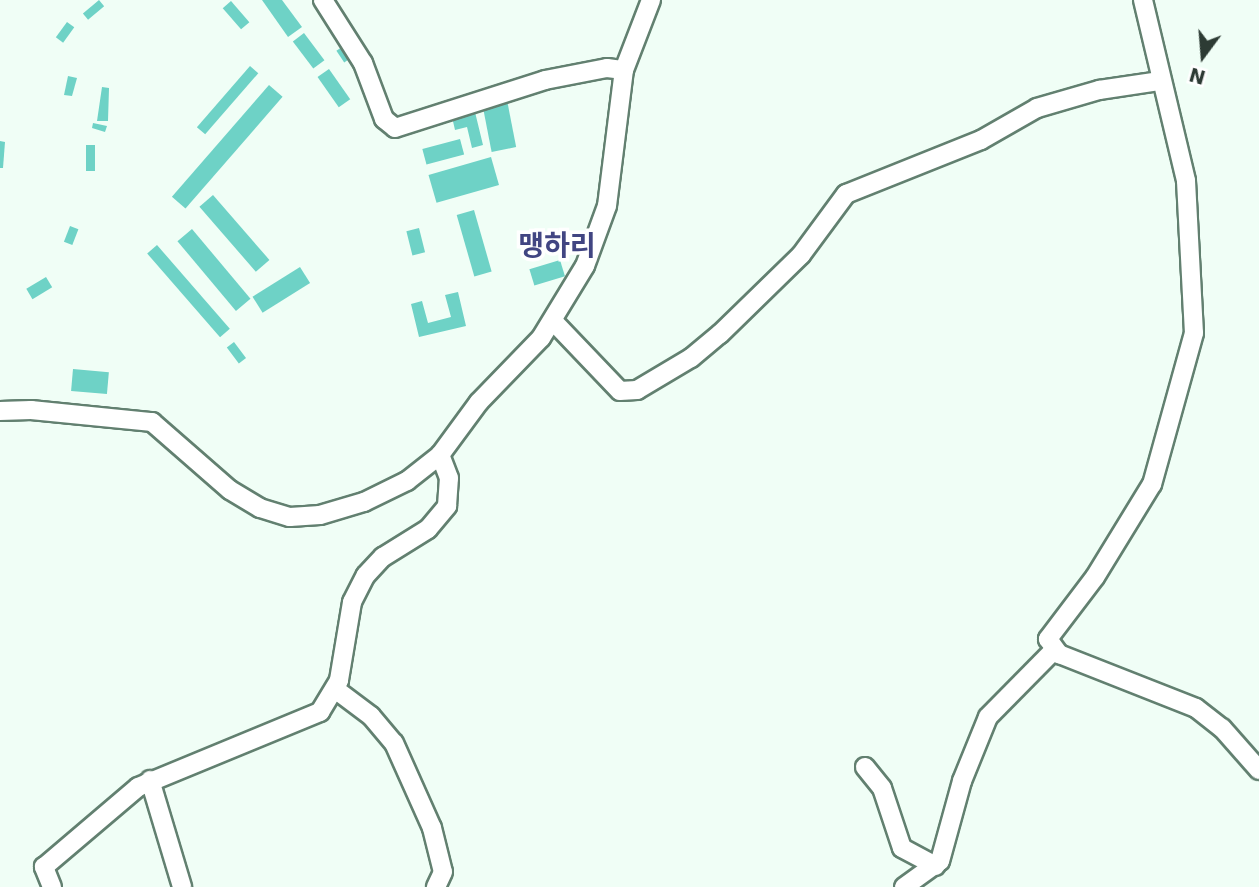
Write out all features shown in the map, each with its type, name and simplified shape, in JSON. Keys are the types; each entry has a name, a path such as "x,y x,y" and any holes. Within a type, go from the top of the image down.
{"street":[{"path":"323,0 363,64 384,119 395,128 545,80 607,68 624,70"},
{"path":"0,411 31,410 152,422 230,490 260,508 290,517 320,515 364,502 407,481 440,455 479,402 554,322 585,266 604,218 624,70 651,0"},
{"path":"1053,651 1049,632 1095,576 1152,484 1192,347 1195,316 1189,207 1143,0"},
{"path":"554,322 620,391 637,390 691,358 720,334 801,256 846,194 981,140 1037,108 1099,90 1160,80"},
{"path":"52,887 44,867 150,780 312,718 335,690 344,665 352,602 366,575 383,557 428,529 447,506 449,478 440,455"},
{"path":"1053,651 1196,708 1222,727 1259,770"},
{"path":"904,887 936,866 988,717 1053,651"},
{"path":"335,690 370,716 394,743 439,849 443,872 436,887"},
{"path":"865,767 882,788 902,848 936,866"},
{"path":"150,780 182,887"}],"building":[{"path":"99,0 104,6 88,20 83,13"},
{"path":"262,0 282,0 302,27 288,37"},
{"path":"231,1 249,22 241,29 223,8"},
{"path":"67,22 74,27 63,43 56,37"},
{"path":"304,33 324,60 313,69 293,41"},
{"path":"348,43 356,55 344,62 336,51"},
{"path":"250,66 258,73 205,134 197,127"},
{"path":"329,69 350,99 339,107 318,77"},
{"path":"68,76 77,78 72,96 64,95"},
{"path":"269,85 283,97 185,209 172,197"},
{"path":"102,87 109,88 108,121 97,121"},
{"path":"507,100 516,147 492,152 482,105"},
{"path":"475,112 483,145 472,148 467,127 455,130 452,117"},
{"path":"93,123 107,126 105,132 92,128"},
{"path":"460,139 464,154 426,165 422,149"},
{"path":"0,141 5,142 3,168 0,168"},
{"path":"86,145 95,145 95,171 86,171"},
{"path":"491,157 499,185 437,203 429,175"},
{"path":"213,195 269,260 256,272 199,207"},
{"path":"474,210 492,272 474,276 457,215"},
{"path":"70,226 78,229 72,245 64,242"},
{"path":"419,228 425,252 412,255 406,231"},
{"path":"192,229 250,299 236,311 177,241"},
{"path":"157,245 230,329 220,337 147,254"},
{"path":"560,260 565,276 534,286 529,269"},
{"path":"300,267 310,283 263,313 253,297"},
{"path":"46,277 52,287 32,299 26,289"},
{"path":"458,292 466,326 419,337 411,304 422,301 428,323 451,317 445,295"},
{"path":"234,342 246,358 239,363 227,347"},
{"path":"73,369 109,372 107,394 71,391"}],"district":[{"name":"맹하리","path":"557,246"}]}
